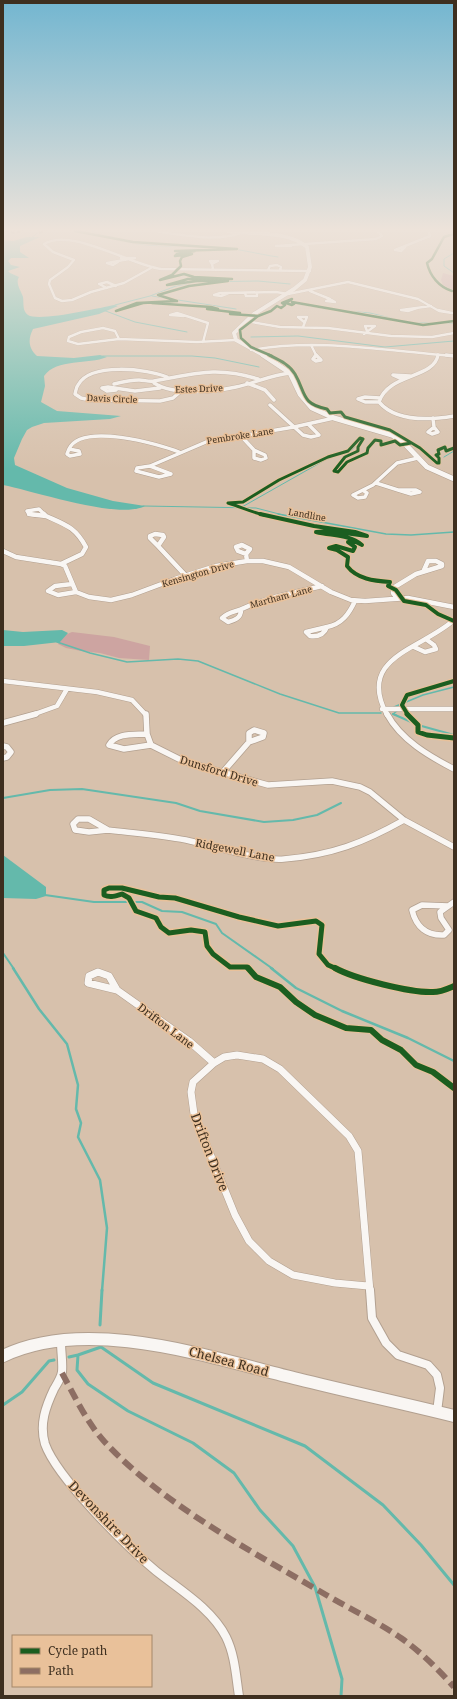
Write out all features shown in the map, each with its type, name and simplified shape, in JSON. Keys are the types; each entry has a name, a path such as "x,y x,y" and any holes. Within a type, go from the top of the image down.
{"street":[{"path":"236,340 234,333 246,321 261,310"},
{"path":"184,316 208,322 203,342"},
{"path":"246,321 280,327 328,328 427,338 454,333"},
{"path":"303,328 304,322"},
{"path":"119,339 115,331 103,328 91,329 75,334 69,338 68,341 78,344 119,339 203,342 236,340 251,350 280,365 290,373 302,399 312,408 334,418 392,434 405,444 427,467 454,480"},
{"path":"251,350 275,346 311,344 454,356"},
{"path":"311,344 316,355"},
{"path":"379,402 387,388 402,379 434,365 438,361 438,355"},
{"name":"Davis Circle","path":"167,376 160,372 144,370 100,372 87,376 79,381 75,389 75,394 81,398 90,400 153,401 173,398 181,391"},
{"name":"Estes Drive","path":"258,378 240,373 212,372 167,376 154,381 156,386 160,388 181,391 230,388 258,378 290,373"},
{"path":"402,379 393,375 399,374 410,376"},
{"path":"114,384 133,381 154,381"},
{"path":"247,383 265,390 274,400"},
{"path":"116,390 140,391 160,388"},
{"path":"380,398 365,397 358,399 365,402 379,402 385,409 396,414 433,418 454,416"},
{"path":"270,405 305,436 314,437 319,435 308,424"},
{"name":"Pembroke Lane","path":"150,466 154,469 171,474 160,477 136,471 137,468 150,466 206,442 294,427 334,418"},
{"path":"433,418 434,427"},
{"path":"241,436 254,450"},
{"path":"68,449 71,444 79,440 117,437 148,441 180,452"},
{"path":"364,490 376,483 394,464 401,460 418,458"},
{"path":"376,483 398,490 411,494 420,492 413,489 398,490"},
{"path":"46,516 71,528 79,534 86,547 82,554 61,564"},
{"path":"158,546 186,576"},
{"path":"3,551 7,555 61,564 65,566 76,592 57,595 48,591 49,588 55,586 72,584"},
{"path":"246,554 247,561"},
{"name":"Kensington Drive","path":"76,592 90,598 121,599 186,576 247,561 279,563 300,572 344,598 355,601 375,601 397,598 419,599 454,607"},
{"path":"397,598 393,593 393,588 424,570"},
{"name":"Martham Lane","path":"241,610 256,602 322,586"},
{"path":"327,627 349,614 355,601"},
{"path":"454,620 442,631 388,663 381,671 377,686 382,709 400,731 440,762 454,769"},
{"path":"414,647 425,652 436,649 434,645 427,640"},
{"path":"3,681 97,692 132,700 146,714 147,734 150,745 125,749 116,749 109,746 112,740 120,737 147,734"},
{"path":"3,723 44,712 57,706 67,688"},
{"path":"382,709 454,709"},
{"path":"222,773 249,742"},
{"name":"Dunsford Drive","path":"150,745 178,759 222,773 268,785 332,781 360,787 370,792 387,808 404,820 454,847"},
{"path":"3,746 7,747 10,752 10,754 3,758"},
{"name":"Ridgewell Lane","path":"108,830 88,819 78,819 73,824 75,830 81,832 108,830 184,840 258,856 283,859 340,850 372,838 404,820"},
{"path":"448,906 422,905 412,910 413,919 421,929 435,936 444,935 449,930 440,918 440,912 454,902"},
{"name":"Drifton Lane","path":"117,990 188,1041 214,1063"},
{"name":"Drifton Drive","path":"368,1286 335,1283 293,1275 269,1261 249,1240 235,1214 194,1114 191,1092 193,1082 214,1063 224,1057 237,1055 263,1059 280,1069 349,1136 358,1151 362,1172 368,1286 372,1318 381,1338 399,1356 420,1362 437,1372 441,1385 437,1412"},
{"name":"Chelsea Road","path":"3,1356 34,1345 61,1340 93,1338 188,1350 298,1379 454,1416"},
{"name":"Devonshire Drive","path":"61,1340 62,1373 45,1407 44,1419 45,1443 53,1460 73,1486 114,1532 144,1561 208,1612 226,1637 234,1662 239,1696"}],"shaded area":[{"path":"72,632 114,637 150,646 149,660 119,658 100,653 66,648 58,644 65,635"}],"water":[{"path":"3,310 25,310 28,315 34,317 44,317 87,310 108,310 99,314 33,329 30,336 30,347 37,356 74,358 100,355 107,357 91,361 65,364 50,370 44,376 45,386 41,402 57,411 121,416 110,419 44,423 32,427 27,430 22,439 14,458 15,465 67,488 113,501 145,506 133,509 97,507 3,485"},
{"path":"3,630 23,632 62,630 68,633 60,642 24,646 3,646"},
{"path":"3,855 46,887 46,896 36,899 3,898"}],"waterway":[{"path":"104,310 135,322 187,332"},
{"path":"339,310 370,313 411,323 454,323"},
{"path":"251,337 298,336 385,347 454,341"},
{"path":"103,356 192,356 215,358 259,367"},
{"path":"242,507 325,460 352,450 361,439"},
{"path":"444,457 454,451"},
{"path":"143,506 256,508 282,515"},
{"path":"278,514 282,515"},
{"path":"282,515 386,534 411,535 454,532"},
{"path":"57,642 90,653 127,662 178,659 198,661 280,694 339,713 381,713"},
{"path":"394,707 423,695 454,687"},
{"path":"393,714 397,711"},
{"path":"393,714 418,725 454,735"},
{"path":"3,798 50,790 82,789 176,803 200,811 264,822 293,820 317,815 341,803"},
{"path":"45,895 94,902 142,902 162,911 182,912 216,924 222,933 273,969"},
{"path":"3,953 14,969"},
{"path":"13,968 39,1009 67,1044 78,1085 76,1109 81,1123 78,1137 100,1180 107,1228 102,1291"},
{"path":"271,968 296,988 342,1011 408,1038 454,1061"},
{"path":"100,1325 102,1290"},
{"path":"78,1355 101,1347 153,1383 305,1446 383,1505 421,1545 454,1585"},
{"path":"69,1357 78,1355"},
{"path":"78,1355 77,1370 88,1384 128,1411 193,1443 234,1473 260,1510 293,1546 315,1587 342,1679 341,1696"},
{"path":"3,1405 22,1392 49,1361 54,1360"}],"marked path":[{"path":"62,1373 84,1413 102,1439 127,1464 164,1495 249,1550 401,1638 437,1668 454,1687"}],"cycle path":[{"path":"218,310 240,313 230,314 258,316 240,330 241,338 251,347 278,359 290,367 295,373 305,399 310,403 317,407 327,409 330,413 341,412 345,417 390,430 420,448 437,463 439,463 439,458 436,455 439,454 438,450 445,447 446,451 454,448"},
{"path":"258,316 272,310"},
{"path":"333,310 383,317 423,325 454,321"},
{"name":"Landline","path":"411,443 400,445 395,441 381,445 381,441 375,440 368,448 367,453 347,462 338,472 334,471 345,457 358,451 358,447 363,439 360,438 348,451 328,457 279,480 243,502 228,503 242,507 248,511 314,526 355,532 367,536 330,531 316,532 346,537 358,541 362,545 356,542 348,542 355,547 353,551 336,546 329,548 337,550 348,557 347,566 355,574 373,580 390,582 391,583 388,586 396,590 404,601 426,605 438,614 454,621"},
{"path":"454,681 407,695 402,705 409,717 418,725 418,732 431,736 454,738"},
{"path":"454,986 439,991 430,992 372,981 340,971 328,965 319,954 318,950 322,933 322,925 316,921 308,921 288,926 278,926 213,910 175,898 159,897 115,887 104,890 104,895 108,897 122,894 129,898 133,908 136,911 156,918 161,927 169,933 191,930 205,932 207,946 213,954 230,967 247,967 256,977 280,987 296,1002 315,1015 346,1028 371,1030 382,1040 401,1050 416,1065 433,1072 454,1088"}]}
